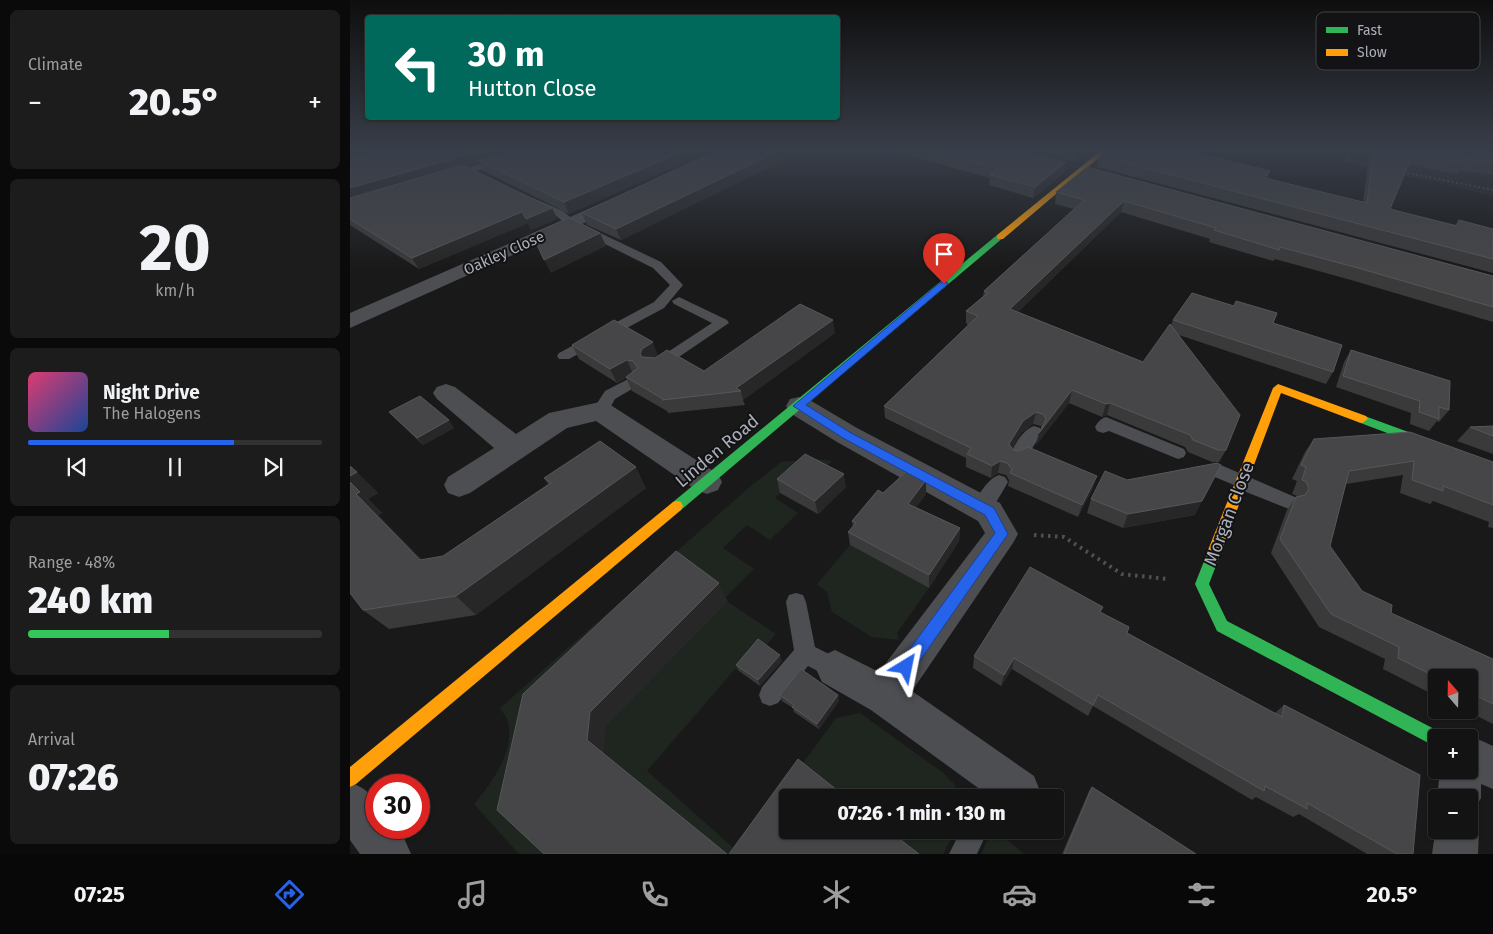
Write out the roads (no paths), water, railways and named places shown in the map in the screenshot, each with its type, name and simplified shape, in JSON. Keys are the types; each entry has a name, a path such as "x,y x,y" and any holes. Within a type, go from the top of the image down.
{"street":[{"name":"Linden Road","path":"350,778 799,406 1052,189"},
{"name":"Oakley Close","path":"350,321 633,194"},
{"name":"Morgan Close","path":"1428,735 1222,626 1202,584 1278,388 1493,468"},
{"path":"446,393 515,449"},
{"path":"799,406 847,436 989,512 1002,534 885,696"},
{"path":"459,485 559,420 600,411 707,482"},
{"path":"835,669 885,696 1005,789"},
{"path":"1478,760 1493,768"},
{"path":"350,804 388,854"},
{"path":"1455,854 1456,839"}],"lane":[{"path":"523,196 559,213 571,223 657,265 677,285 659,305 564,356"},
{"path":"654,367 722,323 679,301"},
{"path":"600,411 610,396 634,381"},
{"path":"1103,427 1106,423 1178,453"},
{"path":"1017,456 1034,432"},
{"path":"1216,470 1290,502"},
{"path":"981,508 1000,482"},
{"path":"770,695 805,653 796,602"},
{"path":"805,653 835,669"},
{"path":"962,854 970,839"}]}
